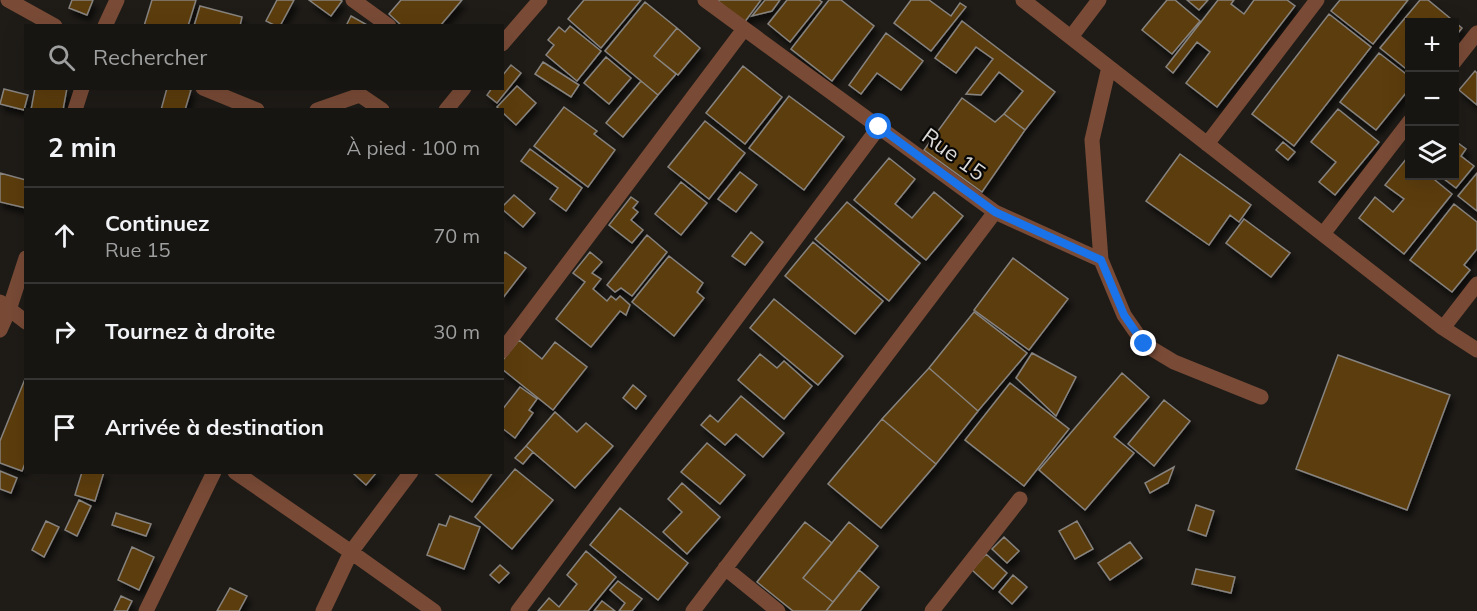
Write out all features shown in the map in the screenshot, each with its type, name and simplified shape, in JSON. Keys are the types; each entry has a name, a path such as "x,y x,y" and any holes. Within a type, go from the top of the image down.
{"street":[{"path":"8,0 51,24"},
{"path":"106,24 117,0"},
{"path":"354,0 387,24"},
{"path":"504,42 540,0"},
{"name":"Rue 15","path":"705,0 995,212 1101,260"},
{"path":"1023,0 1443,328 1477,350"},
{"path":"1071,37 1099,0"},
{"path":"1207,144 1317,0"},
{"path":"504,348 744,29"},
{"path":"1459,57 1477,33"},
{"path":"1109,67 1092,140 1101,260 1124,315 1144,344 1174,362 1261,397"},
{"path":"76,108 81,90"},
{"path":"208,90 252,108"},
{"path":"448,108 462,90"},
{"path":"323,108 360,95 379,108"},
{"path":"1323,234 1406,126"},
{"path":"518,611 879,127"},
{"path":"693,611 995,212"},
{"path":"0,330 4,306 24,262"},
{"path":"1443,328 1477,285"},
{"path":"4,306 24,321"},
{"path":"146,611 213,474"},
{"path":"238,474 434,611"},
{"path":"323,611 351,552 410,474"},
{"path":"932,611 1020,499"},
{"path":"725,568 778,611"}],"building":[{"path":"72,0 93,0 87,15 69,8"},
{"path":"152,0 196,0 189,24 145,24"},
{"path":"277,0 294,0 281,24 266,21"},
{"path":"309,0 340,0 342,1 331,16"},
{"path":"401,0 462,0 442,24 400,24 389,14"},
{"path":"584,0 641,0 601,48 568,19"},
{"path":"717,0 761,0 744,23"},
{"path":"765,0 780,0 772,11 752,16"},
{"path":"787,0 819,0 822,2 790,42 768,24"},
{"path":"829,0 841,0 874,26 832,81 791,49"},
{"path":"911,0 929,0 951,16 960,3 966,7 931,51 894,23"},
{"path":"1167,0 1175,0 1200,21 1172,54 1142,30"},
{"path":"1187,0 1208,0 1199,10"},
{"path":"1218,0 1234,0 1231,4 1244,14 1254,0 1287,0 1295,6 1217,107 1186,83 1210,52 1197,42 1173,73 1166,67"},
{"path":"1340,0 1408,0 1373,44 1331,11"},
{"path":"1420,0 1428,0 1450,18 1405,18"},
{"path":"645,2 677,28 654,56 676,74 658,95 605,51"},
{"path":"200,6 242,17 240,24 195,24"},
{"path":"1329,14 1371,47 1294,146 1252,114"},
{"path":"351,16 365,24 347,24"},
{"path":"1405,18 1405,68 1380,48"},
{"path":"962,21 1055,92 1025,130 1004,114 1023,91 999,72 981,95 966,94 993,59 976,47 956,73 935,58"},
{"path":"570,26 601,51 577,81 546,55 554,45 548,40 559,27 565,32"},
{"path":"677,28 700,48 678,75 654,56"},
{"path":"886,33 923,61 901,90 877,73 861,94 849,85"},
{"path":"1379,53 1405,73 1405,94 1376,130 1340,102"},
{"path":"606,57 631,78 609,104 584,83"},
{"path":"543,62 579,85 571,97 535,74"},
{"path":"511,65 521,73 497,103 487,95 491,90 504,90 504,74"},
{"path":"743,66 782,97 745,144 706,113"},
{"path":"1475,71 1477,73 1477,105 1459,90"},
{"path":"641,81 658,95 623,137 606,123"},
{"path":"517,86 536,103 516,125 504,114 504,108 497,107"},
{"path":"4,89 28,95 24,110 0,104"},
{"path":"35,90 67,90 63,108 31,108"},
{"path":"166,90 191,90 186,108 162,108"},
{"path":"789,96 844,137 804,190 749,148"},
{"path":"962,98 995,122 1004,114 1025,130 982,192 924,150"},
{"path":"564,107 597,131 594,134 615,150 588,187 534,146"},
{"path":"1338,109 1379,142 1335,195 1319,182 1336,162 1311,142"},
{"path":"705,121 745,153 709,199 668,167"},
{"path":"1283,142 1295,152 1288,160 1276,150"},
{"path":"1459,144 1466,149 1461,156 1474,166 1456,188 1445,180 1459,180"},
{"path":"530,149 582,188 566,211 550,199 558,188 521,161"},
{"path":"1180,154 1251,205 1239,222 1230,215 1209,245 1146,201"},
{"path":"889,158 915,179 895,204 912,218 934,192 963,216 926,260 854,200"},
{"path":"1405,160 1405,180 1435,180 1452,194 1404,254 1359,218 1375,197 1393,212 1404,199 1385,185"},
{"path":"740,172 757,185 736,212 718,199"},
{"path":"0,173 24,179 24,208 0,202"},
{"path":"1477,173 1477,211 1458,196"},
{"path":"681,182 707,203 681,235 655,214"},
{"path":"514,195 535,213 523,227 504,211 504,205"},
{"path":"631,197 638,202 633,208 638,212 631,220 643,230 632,243 609,225"},
{"path":"847,202 920,263 889,301 815,239"},
{"path":"1454,204 1477,222 1477,249 1464,265 1470,270 1452,292 1410,260"},
{"path":"1244,219 1290,253 1271,277 1226,243"},
{"path":"751,232 763,242 745,265 732,256"},
{"path":"647,235 667,252 632,296 621,288 615,292 607,285"},
{"path":"813,242 883,301 855,334 785,276"},
{"path":"590,252 602,262 592,273 601,279 593,289 607,301 611,296 616,300 620,296 630,305 626,315 620,311 591,347 556,319 585,282 573,273"},
{"path":"504,253 526,268 504,296"},
{"path":"669,256 703,283 697,292 704,298 674,336 632,302"},
{"path":"1013,258 1068,299 1029,350 974,310"},
{"path":"774,299 843,356 818,385 750,328"},
{"path":"974,312 1027,353 978,411 929,368"},
{"path":"519,340 542,359 555,342 587,367 553,410 504,371 504,359"},
{"path":"1032,353 1076,377 1056,416 1016,378"},
{"path":"760,354 777,368 784,361 812,386 784,419 738,380"},
{"path":"1338,355 1450,395 1407,510 1296,469"},
{"path":"929,368 978,411 936,464 882,419"},
{"path":"1122,373 1149,397 1114,437 1134,453 1085,510 1039,470"},
{"path":"24,381 24,466 22,471 0,463 0,441"},
{"path":"1010,383 1069,429 1024,486 965,440"},
{"path":"633,385 646,396 636,409 623,398"},
{"path":"520,387 537,399 529,410 533,413 515,438 504,430 504,407"},
{"path":"741,396 784,433 763,457 736,434 725,445 701,425 710,415 718,422"},
{"path":"1164,400 1190,421 1154,466 1128,444"},
{"path":"555,412 577,432 586,423 613,446 575,488 526,446"},
{"path":"882,419 936,464 881,528 828,484"},
{"path":"707,443 745,475 720,504 681,472"},
{"path":"526,446 533,452 523,464 515,458"},
{"path":"1174,467 1168,483 1150,493 1145,483"},
{"path":"515,469 553,500 512,549 475,517"},
{"path":"0,471 17,478 11,493 0,489"},
{"path":"81,474 103,474 95,501 75,495"},
{"path":"354,474 375,474 366,485"},
{"path":"436,474 492,474 472,502"},
{"path":"682,483 720,517 687,554 663,532 682,512 668,499"},
{"path":"79,500 91,506 77,536 65,530"},
{"path":"1196,505 1214,511 1206,536 1188,530"},
{"path":"620,508 688,563 658,600 590,545"},
{"path":"116,513 151,524 146,536 112,525"},
{"path":"450,516 480,527 464,569 427,555 439,524 446,526"},
{"path":"46,521 59,527 44,557 32,550"},
{"path":"1077,521 1093,549 1075,559 1059,531"},
{"path":"805,522 832,543 803,578 833,602 826,611 793,611 757,582"},
{"path":"849,522 878,546 833,602 803,578"},
{"path":"1004,537 1019,551 1007,563 992,549"},
{"path":"1130,542 1142,558 1110,580 1098,563"},
{"path":"132,547 154,557 139,590 118,580"},
{"path":"586,551 616,577 588,611 538,611 549,598 559,607 577,584 567,575"},
{"path":"986,554 1007,573 993,589 972,570"},
{"path":"500,565 509,573 499,583 490,575"},
{"path":"1196,569 1235,577 1231,593 1192,584"},
{"path":"859,570 879,587 860,611 826,611"},
{"path":"1013,575 1027,587 1012,604 999,592"},
{"path":"618,581 642,599 632,611 619,611 625,603 610,590"},
{"path":"230,588 247,596 239,611 217,611"},
{"path":"121,596 132,601 127,611 114,611"},
{"path":"602,601 615,611 594,611"}],"route":[{"path":"879,127 995,212 1101,260 1124,315 1144,344"}]}
